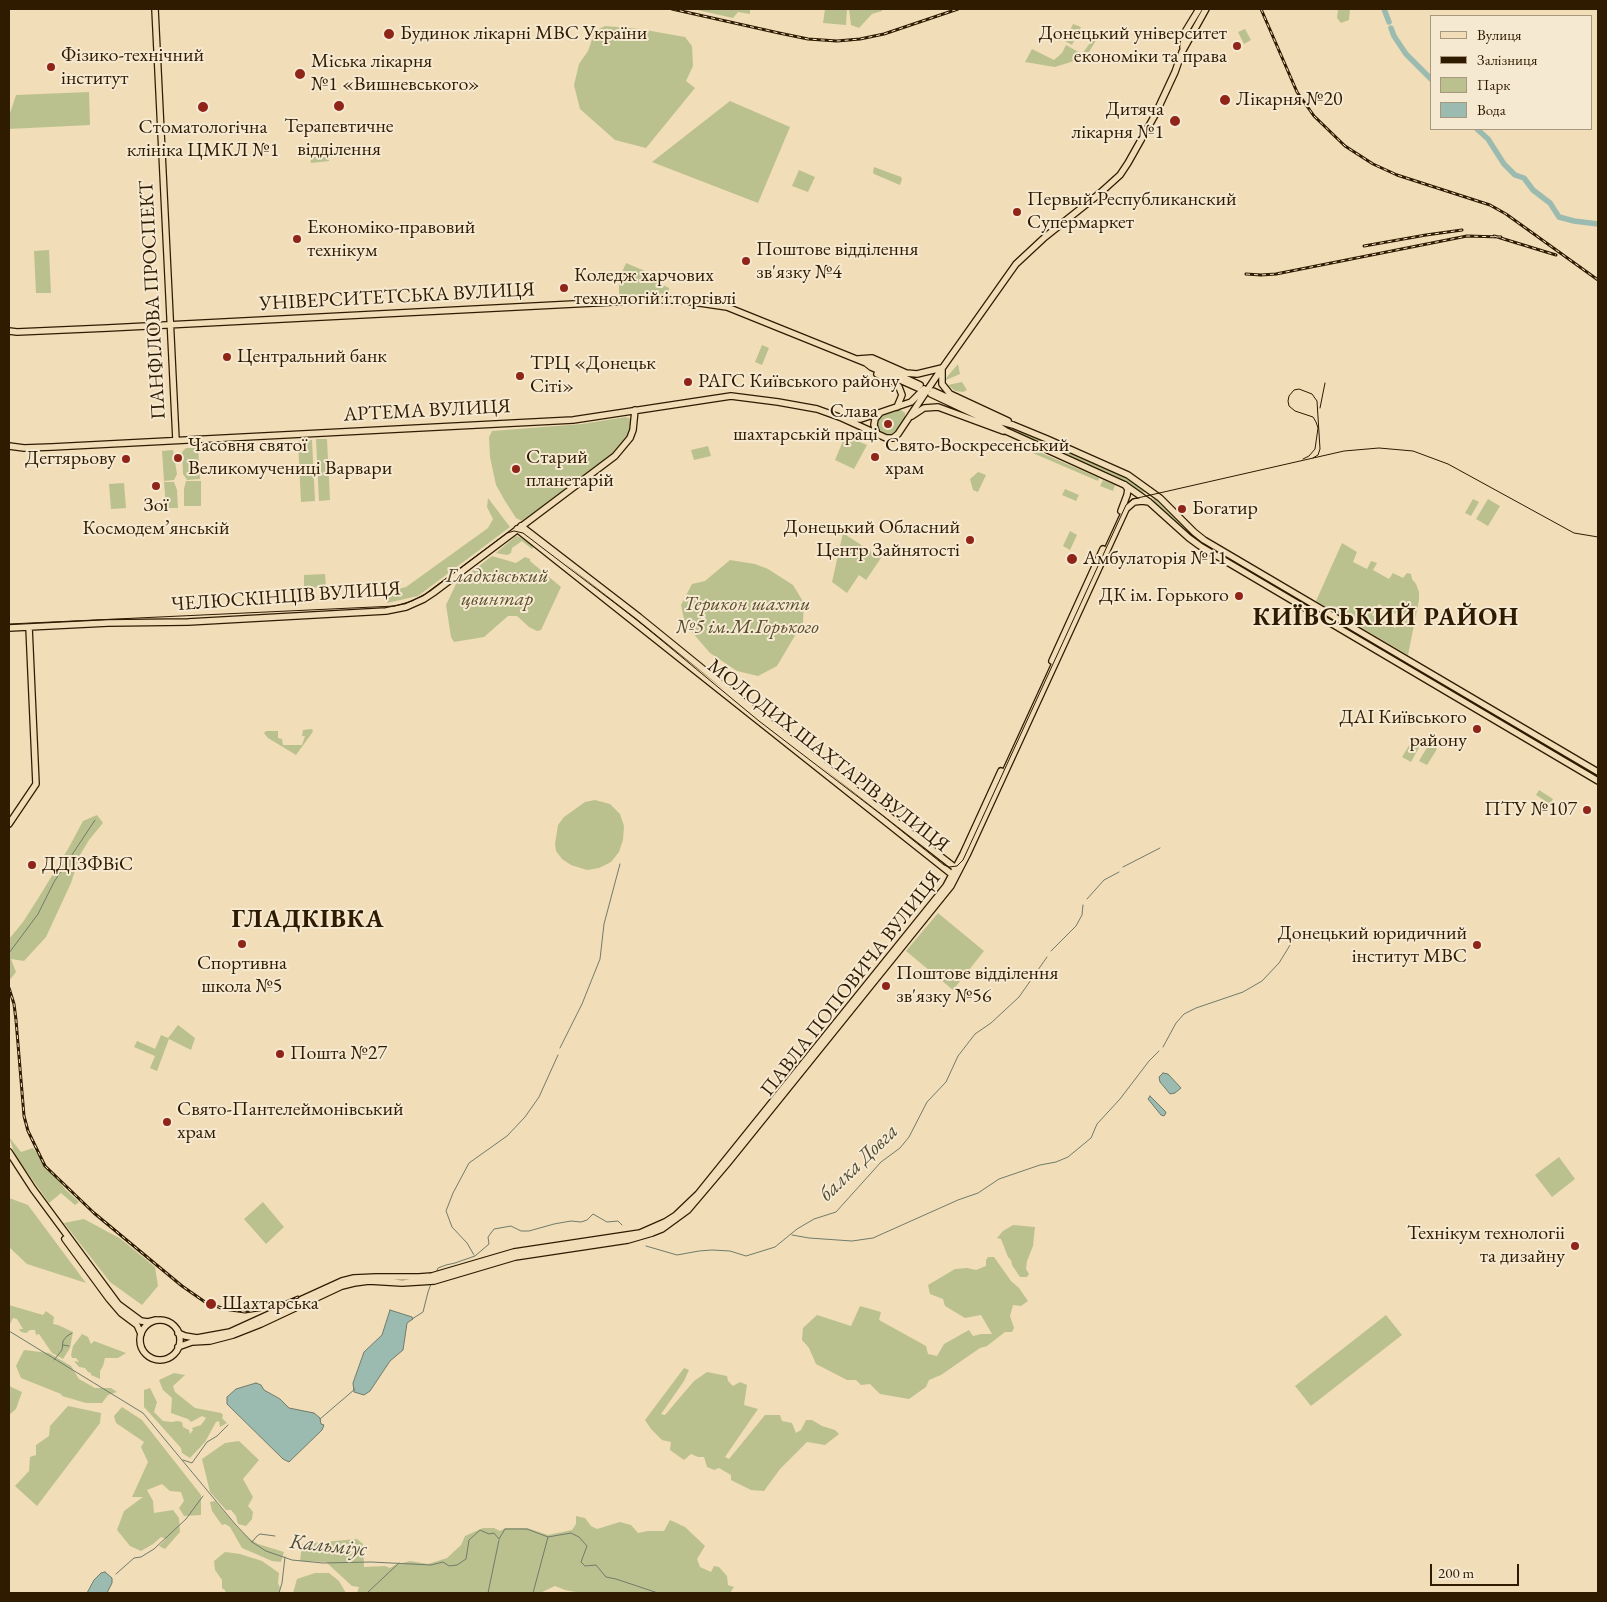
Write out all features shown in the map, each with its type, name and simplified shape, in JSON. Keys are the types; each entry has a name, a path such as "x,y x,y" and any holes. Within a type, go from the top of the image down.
{"main road":[{"name":"ПАНФІЛОВА ПРОСПЕКТ","path":"155,9 176,440"},
{"name":"АРТЕМА ВУЛИЦЯ","path":"1182,52 1185,32 1199,9"},
{"name":"АРТЕМА ВУЛИЦЯ","path":"9,446 24,448 52,447 567,420 720,396 817,409 886,438 893,438 898,434 942,368 1020,260 1045,237 1088,204 1120,174 1155,114 1182,52 1206,9"},
{"path":"1188,27 1187,33 1191,35"},
{"name":"УНІВЕРСИТЕТСЬКА ВУЛИЦЯ","path":"9,331 171,325 671,300 700,302 727,307 857,359 867,366 872,363 919,386"},
{"path":"857,359 872,358 906,373 917,374 942,368 942,384 950,394 1005,419 1013,425"},
{"path":"867,366 899,387 902,395 898,407 907,411 908,418"},
{"name":"АРТЕМА ВУЛИЦЯ","path":"842,418 861,419 911,402 936,377"},
{"path":"1006,432 997,425 932,392 1113,468 1142,484 1160,498 1204,540 1598,772"},
{"path":"904,425 915,413 924,408 938,407 1006,432 1125,485 1149,502 1200,546 1598,781"},
{"name":"ЧЕЛЮСКІНЦІВ ВУЛИЦЯ","path":"9,628 108,623 188,622 398,609 414,604 424,599 621,450 632,434 635,410"},
{"path":"877,434 874,425 880,413"},
{"name":"ПАВЛА ПОПОВИЧА ВУЛИЦЯ","path":"419,1280 434,1281 514,1255 628,1236 661,1227 698,1194 954,876 1122,509 1128,490 1125,485"},
{"path":"1122,509 1135,500 1160,498"},
{"name":"ПАВЛА ПОПОВИЧА ВУЛИЦЯ","path":"957,869 1126,509 1134,502 1149,502"},
{"name":"МОЛОДИХ ШАХТАРІВ ВУЛИЦЯ","path":"519,528 639,617 766,721 957,869"},
{"name":"МОЛОДИХ ШАХТАРІВ ВУЛИЦЯ","path":"519,528 954,876"},
{"path":"1191,540 1195,539 1198,535"},
{"path":"1200,546 1198,542 1204,540"},
{"path":"9,824 36,784 29,627"},
{"path":"9,1152 33,1189 112,1296 127,1311 144,1322 167,1321 176,1328 180,1340 172,1356 156,1360 146,1355 140,1345 140,1334 137,1325 115,1307 100,1288 9,1160"},
{"path":"178,1333 197,1338 230,1332 342,1281 354,1278 419,1280"},
{"path":"178,1347 192,1342 210,1341 233,1335 342,1286 369,1281 419,1280"},
{"path":"140,1334 146,1325 156,1320"}],"green space":[{"path":"693,9 750,9 750,14 738,12 733,18"},
{"path":"825,9 847,9 846,25 823,23"},
{"path":"849,9 882,9 882,11 872,14 859,28 851,25"},
{"path":"1338,9 1350,9 1349,20 1341,23 1337,18"},
{"path":"1073,24 1081,27 1072,45 1065,41"},
{"path":"605,26 640,29 685,37 692,46 693,66 686,81 695,88 646,148 615,140 580,109 574,85 579,64 588,51 595,31"},
{"path":"1245,29 1251,40 1244,44 1238,32"},
{"path":"1095,36 1098,37 1083,62 1077,60 1055,67 1025,62 1032,49 1054,60 1062,53 1066,45 1082,54"},
{"path":"89,92 90,125 9,129 9,116 16,95"},
{"path":"730,101 790,127 758,203 652,162"},
{"path":"328,152 329,161 311,163 310,153"},
{"path":"874,167 901,177 900,185 874,174"},
{"path":"799,170 815,177 808,192 792,186"},
{"path":"49,250 51,293 36,293 34,251"},
{"path":"626,263 659,277 657,282 669,288 669,293 619,297 619,279"},
{"path":"762,345 769,348 762,365 755,362"},
{"path":"958,364 960,374 946,380 946,378"},
{"path":"962,382 967,390 963,392 955,391 948,385"},
{"path":"900,409 905,413 905,418 896,432 890,436 881,433 877,423 880,418"},
{"path":"626,417 631,419 630,432 614,453 529,517 522,521 516,518 496,485 490,457 489,437 492,431 582,424"},
{"path":"1019,430 1058,447 1060,450 1057,451 1018,434"},
{"path":"845,436 867,445 854,469 835,460"},
{"path":"316,439 327,439 330,500 319,501"},
{"path":"312,440 315,501 301,502 298,441"},
{"path":"708,446 711,456 694,460 691,450"},
{"path":"186,448 198,448 200,479 187,480 183,474 182,452"},
{"path":"1030,448 1099,478 1098,481 1028,451"},
{"path":"173,450 177,474 174,480 164,481 162,451"},
{"path":"1066,451 1111,469 1145,492 1142,493 1113,475 1066,455 1064,453"},
{"path":"978,472 986,475 978,492 973,490 970,479"},
{"path":"1103,480 1115,485 1113,491 1100,486"},
{"path":"186,481 201,481 201,506 184,506"},
{"path":"164,482 174,482 177,490 178,508 166,508"},
{"path":"124,483 126,508 111,509 109,484"},
{"path":"1065,489 1079,495 1076,501 1062,495"},
{"path":"488,498 510,527 418,596 387,603 391,591 406,587 488,528 493,519 487,507"},
{"path":"1154,498 1194,536 1194,537 1153,502"},
{"path":"1473,499 1479,502 1471,516 1465,513"},
{"path":"1488,499 1500,506 1488,526 1476,519"},
{"path":"1070,531 1077,535 1070,550 1063,546"},
{"path":"843,533 881,558 866,580 859,575 847,593 832,582"},
{"path":"516,536 534,546 532,549 522,541 512,548 511,553 507,555 496,553"},
{"path":"1342,543 1357,552 1353,562 1367,569 1371,561 1377,563 1373,570 1389,579 1393,573 1403,578 1407,573 1411,574 1419,592 1419,600 1408,655 1316,601","holes":["1379,604 1401,617 1395,628 1372,615"]},
{"name":"Гладківський цвинтар","path":"492,556 516,563 525,557 530,559 561,587 541,630 537,631 529,627 517,616 508,616 484,637 454,642 451,637 446,605 456,584"},
{"name":"Терикон шахти №5 ім.М.Горького","path":"730,560 755,564 768,569 793,585 804,603 803,622 777,666 758,676 737,671 710,653 685,624 681,605 692,584 705,581"},
{"path":"325,574 326,587 304,588 304,575"},
{"path":"303,730 313,730 312,733 296,755 268,738 264,733 266,731 278,731 278,738 282,739 283,745 302,745 305,736 302,736"},
{"path":"1413,739 1421,744 1411,762 1402,757"},
{"path":"1429,744 1437,749 1427,765 1419,761"},
{"path":"1539,790 1553,799 1550,804 1536,795"},
{"path":"595,800 610,804 620,814 624,826 623,840 619,852 611,862 599,868 587,870 571,865 562,859 556,851 555,844 558,825 564,817 585,802"},
{"path":"97,815 103,823 80,855 71,883 46,937 24,961 11,959 16,972 9,981 9,939 23,922 39,897 83,821"},
{"path":"938,913 984,951 953,990 906,951"},
{"path":"178,1025 195,1038 191,1050 169,1039 157,1071 150,1068 155,1056 134,1047 137,1041 155,1049 161,1035 168,1038"},
{"path":"9,1137 21,1152 33,1148 65,1189 79,1202 75,1205 61,1193 49,1203 15,1155"},
{"path":"1559,1157 1575,1179 1552,1197 1535,1175"},
{"path":"9,1198 28,1205 86,1283 27,1264 9,1247"},
{"path":"263,1202 284,1227 266,1244 244,1219"},
{"path":"84,1219 121,1239 155,1267 158,1286 142,1305 110,1282 64,1223"},
{"path":"1013,1225 1035,1227 1033,1246 1027,1261 1026,1269 1029,1274 1027,1277 1020,1277 1008,1257 1001,1239 997,1238 1003,1231"},
{"path":"988,1257 994,1257 1028,1301 1021,1306 1013,1305 1010,1316 1014,1328 1012,1332 1005,1332 987,1346 980,1348 941,1375 929,1380 926,1387 909,1399 880,1394 870,1384 861,1385 856,1380 847,1380 816,1364 809,1348 802,1340 803,1328 817,1315 851,1326 860,1306 881,1312 879,1320 926,1346 928,1354 937,1356 944,1344 969,1330 973,1336 992,1334 981,1315 965,1318 945,1306 943,1299 930,1294 928,1285 955,1269 967,1268 976,1270 986,1266"},
{"path":"9,1305 43,1315 46,1311 54,1317 53,1324 73,1332 70,1348 63,1359 52,1353 39,1334 36,1335 35,1330 30,1330 26,1333 21,1332 19,1329 23,1329 17,1319 13,1318 9,1323"},
{"path":"1386,1315 1402,1335 1311,1406 1295,1386"},
{"path":"82,1334 88,1337 91,1344 94,1341 126,1353 118,1358 105,1358 100,1371 100,1379 91,1375 85,1368 79,1367 74,1361 79,1362 76,1358 72,1358 73,1346"},
{"path":"24,1350 49,1353 71,1366 79,1379 95,1388 111,1388 117,1392 108,1395 102,1403 86,1403 62,1396 21,1378 16,1366"},
{"path":"684,1368 689,1370 684,1381 661,1414 665,1415 694,1381 707,1372 727,1376 728,1381 733,1386 740,1382 747,1385 744,1405 758,1409 725,1457 729,1459 765,1415 780,1415 782,1421 792,1423 796,1433 801,1430 806,1420 812,1420 822,1426 835,1430 839,1434 825,1445 807,1442 780,1469 764,1491 751,1490 731,1480 731,1475 719,1468 714,1470 707,1467 704,1457 691,1454 684,1460 670,1450 671,1442 662,1440 645,1420"},
{"path":"174,1373 185,1375 173,1386 175,1392 195,1408 221,1413 223,1415 222,1418 227,1423 220,1427 219,1421 216,1422 205,1442 190,1458 182,1453 181,1448 144,1407 144,1390 150,1388 157,1402 154,1412 163,1421 182,1422 183,1427 189,1430 190,1434 193,1430 192,1428 201,1425 206,1418 202,1416 191,1422 188,1419 171,1413 172,1398 163,1390 159,1380"},
{"path":"9,1386 22,1392 16,1409 9,1415"},
{"path":"68,1406 101,1413 100,1423 37,1506 15,1486 29,1471 30,1457 36,1455 36,1445 49,1436 50,1426"},
{"path":"122,1407 142,1420 201,1495 201,1515 184,1516 179,1508 184,1501 181,1492 170,1491 162,1484 147,1490 153,1501 154,1513 173,1510 179,1518 180,1532 165,1549 159,1546 166,1539 161,1537 141,1551 130,1546 117,1530 124,1511 143,1497 132,1497 148,1462 141,1447 144,1442 116,1423 114,1416"},
{"path":"239,1441 259,1460 243,1479 253,1497 248,1506 253,1512 252,1519 246,1526 238,1524 236,1516 231,1510 226,1510 210,1492 202,1459 225,1443"},
{"path":"215,1501 250,1539 258,1544 284,1552 281,1562 272,1561 242,1548 230,1527 225,1524 222,1525 212,1511 210,1502"},
{"path":"576,1516 585,1518 591,1526 597,1529 620,1522 631,1525 638,1533 664,1531 670,1520 685,1527 705,1546 697,1559 700,1567 711,1572 714,1566 719,1567 727,1576 728,1585 734,1587 730,1593 581,1593 555,1586 540,1593 357,1593 359,1587 352,1586 326,1562 300,1561 302,1544 357,1539 363,1544 364,1567 385,1566 390,1568 410,1561 428,1564 447,1558 461,1545 465,1536 483,1528 494,1528 500,1531 505,1528 527,1528 548,1535 572,1530 576,1524"},
{"path":"225,1552 240,1554 262,1561 279,1573 279,1593 223,1593 226,1591 222,1588 222,1580 215,1570 214,1561"},
{"path":"315,1573 329,1573 339,1581 346,1593 293,1593 297,1579"}],"water":[{"path":"1163,1073 1168,1074 1181,1088 1175,1093 1170,1094 1160,1082 1159,1077"},
{"path":"1150,1096 1165,1111 1164,1116 1148,1099"},
{"path":"390,1310 413,1319 407,1323 403,1350 390,1361 370,1391 364,1395 354,1392 353,1383 364,1352 382,1335"},
{"path":"256,1383 280,1399 289,1408 314,1413 320,1418 321,1424 324,1425 322,1430 289,1462 283,1459 227,1404 227,1397 236,1389"},
{"path":"105,1572 112,1578 112,1583 107,1593 87,1593 94,1580 101,1573"}],"waterway":[{"path":"1384,9 1389,22"},
{"path":"1391,28 1406,54 1430,78"},
{"path":"1478,130 1488,139 1504,164 1515,175 1524,178 1533,190 1550,203 1559,217 1598,224"},
{"path":"9,953 38,914 54,882 95,820"},
{"path":"1123,867 1160,848"},
{"path":"560,1048 582,1004 600,959 604,924 620,864"},
{"name":"балка Довга","path":"1087,899 1104,880 1119,872"},
{"name":"балка Довга","path":"1051,951 1076,926 1082,915 1083,905"},
{"path":"1163,1047 1176,1023 1184,1014 1243,992 1262,981 1279,963 1295,937"},
{"name":"балка Довга","path":"646,1246 677,1255 712,1250 730,1251 746,1256 775,1247 797,1229 814,1219 836,1212 881,1162 900,1148 909,1137 927,1102 946,1082 958,1056 975,1034 991,1023 1019,997 1047,957"},
{"path":"792,1235 852,1241 873,1238 978,1193 999,1179 1068,1157 1091,1138 1097,1124 1159,1051"},
{"path":"474,1255 467,1243 452,1227 446,1211 453,1193 469,1163 507,1136 525,1117 539,1097 558,1055"},
{"name":"балка Довга","path":"436,1273 438,1268 475,1256 489,1244 488,1237 494,1229 511,1226 521,1231 529,1231 571,1221 581,1222 587,1220 593,1214 607,1222 618,1221 622,1225"},
{"name":"балка Довга","path":"412,1319 423,1312 431,1284"},
{"name":"Кальміус","path":"9,1331 143,1413 235,1524 252,1542 266,1551 292,1560 323,1563 371,1562 431,1565 443,1562 449,1566 457,1565 466,1559 469,1540 480,1530 489,1534 494,1533 499,1539 505,1529 527,1529 548,1537 571,1533 579,1537 587,1546 581,1562 585,1566 596,1565 606,1577 658,1593"},
{"path":"54,1360 62,1350 63,1341 72,1333"},
{"path":"63,1345 69,1346"},
{"name":"балка Довга","path":"320,1419 355,1389"},
{"name":"балка Довга","path":"183,1460 192,1463 207,1442 217,1436 228,1425"},
{"path":"116,1574 134,1558 141,1557 154,1549 186,1519 203,1496"},
{"path":"252,1542 260,1534 275,1536"},
{"path":"533,1593 548,1537"},
{"path":"488,1593 499,1540"},
{"path":"279,1593 285,1557"},
{"path":"367,1593 399,1563"}],"tram line":[{"path":"1320,408 1325,383"},
{"path":"1303,459 1309,456 1315,449 1318,428 1313,417 1295,411 1289,406 1289,396 1294,390 1299,389 1312,394 1317,401 1320,449 1318,455 1313,458"},
{"path":"9,624 395,606 412,601 425,594 507,533 514,531 523,533 637,620 759,721 949,867 957,866 963,860 1126,505 1133,499 1344,451 1379,448 1413,451 1448,464 1574,533 1598,537"}],"railway":[{"path":"672,9 808,39 837,41 884,34 958,9"},
{"path":"1261,9 1297,92 1314,116 1345,146 1373,164 1397,175 1490,205 1506,214 1598,280"},
{"path":"1364,246 1462,230"},
{"path":"1246,274 1276,274 1467,236 1501,237"},
{"path":"1494,236 1556,255"},
{"path":"9,988 16,1020 24,1116 28,1131 45,1166 94,1213 182,1286 205,1302 224,1309 245,1312 272,1308 298,1297"}],"place":[{"name":"Будинок лікарні МВС України","path":"389,34"},
{"name":"Донецький університет економіки та права","path":"1237,46"},
{"name":"Фізико-технічний інститут","path":"51,67"},
{"name":"Міська лікарня №1 «Вишневського»","path":"300,74"},
{"name":"Лікарня №20","path":"1225,100"},
{"name":"Терапевтичне відділення","path":"339,106"},
{"name":"Стоматологічна клініка ЦМКЛ №1","path":"203,107"},
{"name":"Дитяча лікарня №1","path":"1175,121"},
{"name":"Первый Республиканский Супермаркет","path":"1017,212"},
{"name":"Економіко-правовий технікум","path":"297,239"},
{"name":"Поштове відділення зв'язку №4","path":"746,261"},
{"name":"Коледж харчових технологій і торгівлі","path":"564,288"},
{"name":"Центральний банк","path":"227,357"},
{"name":"ТРЦ «Донецьк Сіті»","path":"520,376"},
{"name":"РАГС Київського району","path":"688,382"},
{"name":"Слава шахтарській праці","path":"888,424"},
{"name":"Свято-Воскресенський храм","path":"875,457"},
{"name":"Часовня святої Великомучениці Варвари","path":"178,458"},
{"name":"Дегтярьову","path":"126,459"},
{"name":"Старий планетарій","path":"516,469"},
{"name":"Зої Космодем’янській","path":"156,486"},
{"name":"Богатир","path":"1182,509"},
{"name":"Донецький Обласний Центр Зайнятості","path":"970,540"},
{"name":"Амбулаторія №11","path":"1072,559"},
{"name":"ДК ім. Горького","path":"1239,596"},
{"name":"ДАІ Київського району","path":"1477,729"},
{"name":"ПТУ №107","path":"1587,810"},
{"name":"ДДІЗФВіС","path":"32,865"},
{"name":"Спортивна школа №5","path":"242,944"},
{"name":"Донецький юридичний інститут МВС","path":"1477,945"},
{"name":"Поштове відділення зв'язку №56","path":"886,986"},
{"name":"Пошта №27","path":"280,1054"},
{"name":"Свято-Пантелеймонівський храм","path":"167,1122"},
{"name":"Технікум технологіі та дизайну","path":"1575,1246"},
{"name":"Шахтарська","path":"211,1304"}],"district":[{"name":"КИЇВСЬКИЙ РАЙОН","path":"1386,618"},
{"name":"ГЛАДКІВКА","path":"308,920"}]}
